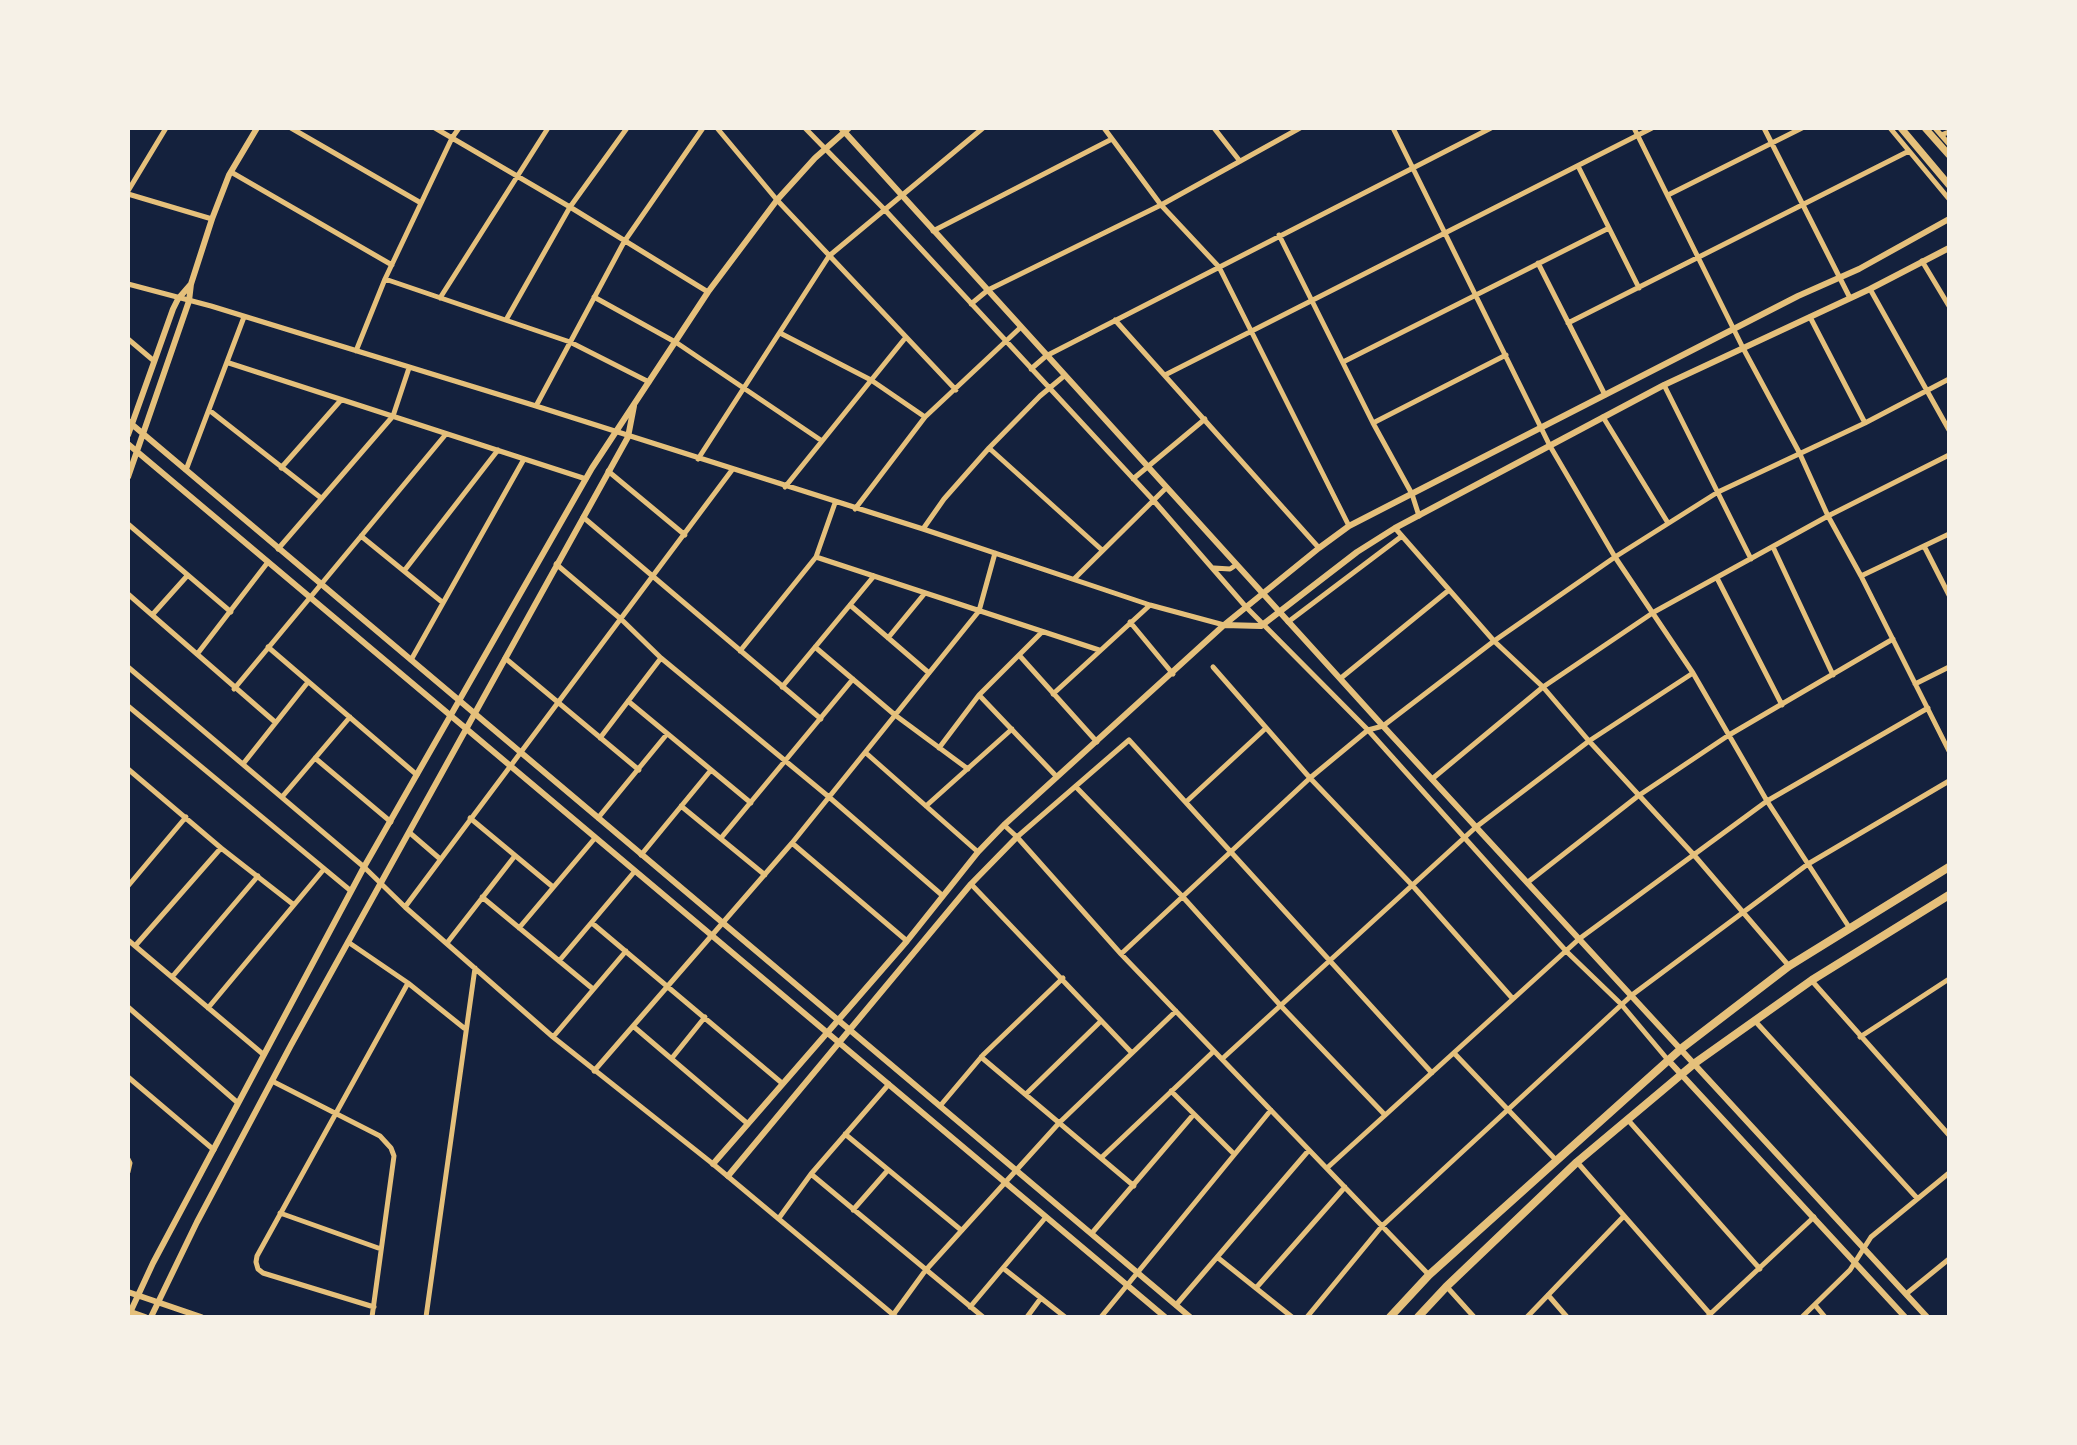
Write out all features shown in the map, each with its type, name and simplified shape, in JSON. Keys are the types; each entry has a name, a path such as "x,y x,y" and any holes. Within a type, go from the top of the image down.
{"main road":[{"path":"1901,128 1949,185"},
{"path":"1925,128 1949,155"},
{"path":"1390,1317 1429,1275 1682,1048 1789,966 1949,867"},
{"path":"1418,1317 1577,1162 1695,1063 1812,980 1949,895"}],"street":[{"path":"166,128 128,192 212,219"},
{"path":"128,477 189,301 191,284 212,219 231,172 257,128"},
{"path":"291,128 421,203"},
{"path":"435,128 708,292"},
{"path":"356,351 385,279 459,128"},
{"path":"440,298 548,128"},
{"path":"506,320 570,207 627,128"},
{"path":"536,406 624,242 703,128"},
{"path":"717,128 777,200 956,390"},
{"path":"805,128 1154,501 1246,607 1368,730 1566,951 1621,1004 1668,1060 1905,1317"},
{"path":"698,459 829,256 983,128"},
{"path":"1104,128 1161,205 1219,267 1349,526"},
{"path":"1214,128 1239,160"},
{"path":"971,304 988,290 1161,205 1300,128"},
{"path":"1393,128 1550,446 1615,557 1693,673 1767,801 1849,927"},
{"path":"1031,369 1046,356 1491,128"},
{"path":"1634,128 1949,751"},
{"path":"1165,375 1652,128"},
{"path":"1764,128 1850,298"},
{"path":"1668,195 1802,128"},
{"path":"1890,128 1949,199"},
{"path":"1935,128 1949,144"},
{"path":"145,1317 129,1313 153,1263 364,867 613,432 677,343 708,292 777,200 844,129 900,195 1236,565 1927,1317"},
{"path":"1941,135 1949,132"},
{"path":"933,231 1112,139"},
{"path":"1568,323 1909,151"},
{"path":"1578,166 1639,288"},
{"path":"231,172 392,265"},
{"path":"713,1164 1004,825 1224,625 1319,548 1349,526 1908,243 1949,219"},
{"path":"1343,362 1609,228"},
{"path":"1279,235 1412,494 1419,516"},
{"path":"128,284 536,406 1150,605 1224,625 1261,626 1357,552 1395,528 1664,385 1870,289 1949,248"},
{"path":"1922,261 1949,306"},
{"path":"1538,263 1605,395"},
{"path":"385,279 570,342 649,382"},
{"path":"128,435 178,299 191,284"},
{"path":"1870,289 1949,430"},
{"path":"594,297 677,343 822,441"},
{"path":"186,470 244,317"},
{"path":"1810,317 1865,423"},
{"path":"1115,320 1319,548"},
{"path":"855,509 925,417 1021,327"},
{"path":"780,333 871,380 925,417"},
{"path":"785,487 906,337"},
{"path":"128,339 154,361"},
{"path":"1373,423 1506,355"},
{"path":"229,363 586,479"},
{"path":"278,549 393,416 409,368"},
{"path":"923,529 944,499 989,448 1064,376"},
{"path":"1121,954 1310,778 1368,730 1383,726 1494,641 1615,557 1718,492 1865,423 1949,379"},
{"path":"1664,385 1751,559"},
{"path":"281,468 341,400"},
{"path":"151,1317 197,1222 272,1081 628,437 634,404"},
{"path":"209,410 321,498"},
{"path":"1603,417 1668,523"},
{"path":"1133,479 1205,419"},
{"path":"130,423 1190,1317"},
{"path":"234,689 446,434"},
{"path":"128,444 1165,1317"},
{"path":"989,448 1102,550"},
{"path":"404,571 498,450"},
{"path":"1432,779 1543,687 1654,612 1828,516 1949,455"},
{"path":"411,660 524,459"},
{"path":"405,907 732,470"},
{"path":"608,471 685,535"},
{"path":"1074,579 1166,488"},
{"path":"740,651 816,557 835,503"},
{"path":"583,517 821,719"},
{"path":"128,524 231,612"},
{"path":"1395,528 1494,641 1543,687 1789,966"},
{"path":"1861,576 1949,534"},
{"path":"361,536 442,602"},
{"path":"1288,622 1402,536"},
{"path":"1924,546 1949,595"},
{"path":"1773,547 1833,675"},
{"path":"594,1071 792,843 979,611 995,553"},
{"path":"816,557 1099,650"},
{"path":"198,653 268,562"},
{"path":"556,564 661,658 944,897"},
{"path":"1213,568 1230,569 1236,565"},
{"path":"153,614 187,576"},
{"path":"782,687 874,576"},
{"path":"1717,578 1782,705"},
{"path":"1341,678 1449,590"},
{"path":"888,638 925,593"},
{"path":"128,594 275,722"},
{"path":"850,605 929,673"},
{"path":"1053,694 1150,605"},
{"path":"1130,622 1173,674"},
{"path":"939,748 979,695 1042,631"},
{"path":"1528,882 1638,796 1729,735 1893,639"},
{"path":"268,647 417,775"},
{"path":"815,647 895,715 968,769"},
{"path":"1019,655 1097,742"},
{"path":"504,657 639,770"},
{"path":"600,738 661,658"},
{"path":"128,667 364,867 553,1037 728,1176 894,1316 925,1271 1016,1169 1059,1123 1176,1011"},
{"path":"1213,667 1310,778 1412,885 1513,999"},
{"path":"1915,684 1949,667"},
{"path":"1222,1059 1476,827 1589,741 1693,673"},
{"path":"721,838 853,679"},
{"path":"243,764 308,682"},
{"path":"979,695 1057,777"},
{"path":"628,701 751,803"},
{"path":"128,706 351,891"},
{"path":"1327,1168 1579,939 1767,801 1928,708"},
{"path":"282,797 350,717"},
{"path":"1186,802 1266,728"},
{"path":"926,806 1012,729"},
{"path":"598,818 667,734"},
{"path":"728,1176 971,884 1017,837 1129,740 1432,1073"},
{"path":"866,753 978,852"},
{"path":"315,758 391,822"},
{"path":"641,855 711,770"},
{"path":"129,771 294,905"},
{"path":"1307,1317 1382,1226 1621,1004 1808,864 1949,781"},
{"path":"1076,787 1182,896 1385,1116"},
{"path":"681,806 765,875"},
{"path":"128,886 186,817"},
{"path":"470,818 553,887"},
{"path":"1004,825 1121,954 1429,1275"},
{"path":"410,833 439,858"},
{"path":"519,928 595,838"},
{"path":"792,843 907,941"},
{"path":"135,946 221,848"},
{"path":"447,943 514,857"},
{"path":"208,1008 324,869"},
{"path":"559,961 635,871"},
{"path":"172,977 258,876"},
{"path":"971,884 1131,1052"},
{"path":"482,897 593,989"},
{"path":"592,923 783,1084"},
{"path":"128,940 264,1055"},
{"path":"348,942 408,983 465,1028"},
{"path":"553,1037 626,951"},
{"path":"426,1317 475,968"},
{"path":"940,1106 981,1057 1063,978"},
{"path":"1860,1037 1949,979"},
{"path":"1812,980 1949,1135"},
{"path":"374,1307 263,1273 258,1269 257,1256 408,983"},
{"path":"128,1007 238,1103"},
{"path":"672,1058 705,1017"},
{"path":"1755,1020 1917,1198"},
{"path":"1026,1094 1101,1021"},
{"path":"633,1026 748,1124"},
{"path":"1101,1158 1214,1051"},
{"path":"1454,1052 1555,1159"},
{"path":"981,1057 1134,1186"},
{"path":"128,1078 214,1150"},
{"path":"272,1081 380,1136 391,1148 394,1156 372,1317"},
{"path":"779,1218 811,1174 889,1084"},
{"path":"1171,1091 1234,1154"},
{"path":"1101,1317 1271,1110"},
{"path":"1092,1233 1194,1114"},
{"path":"1627,1119 1760,1269"},
{"path":"845,1134 961,1230"},
{"path":"1176,1305 1309,1150"},
{"path":"128,1172 129,1161"},
{"path":"1577,1162 1708,1316 1814,1217"},
{"path":"853,1210 888,1170"},
{"path":"1802,1317 1850,1270 1871,1237 1949,1173"},
{"path":"811,1174 983,1317"},
{"path":"1256,1288 1345,1187"},
{"path":"280,1213 381,1249"},
{"path":"970,1307 1046,1217"},
{"path":"1527,1317 1623,1217"},
{"path":"1217,1257 1292,1317"},
{"path":"1906,1294 1949,1259"},
{"path":"1003,1268 1065,1317"},
{"path":"1446,1287 1474,1317"},
{"path":"128,1292 201,1317"},
{"path":"1548,1295 1567,1317"},
{"path":"1027,1317 1041,1298"},
{"path":"1815,1305 1825,1317"}]}
